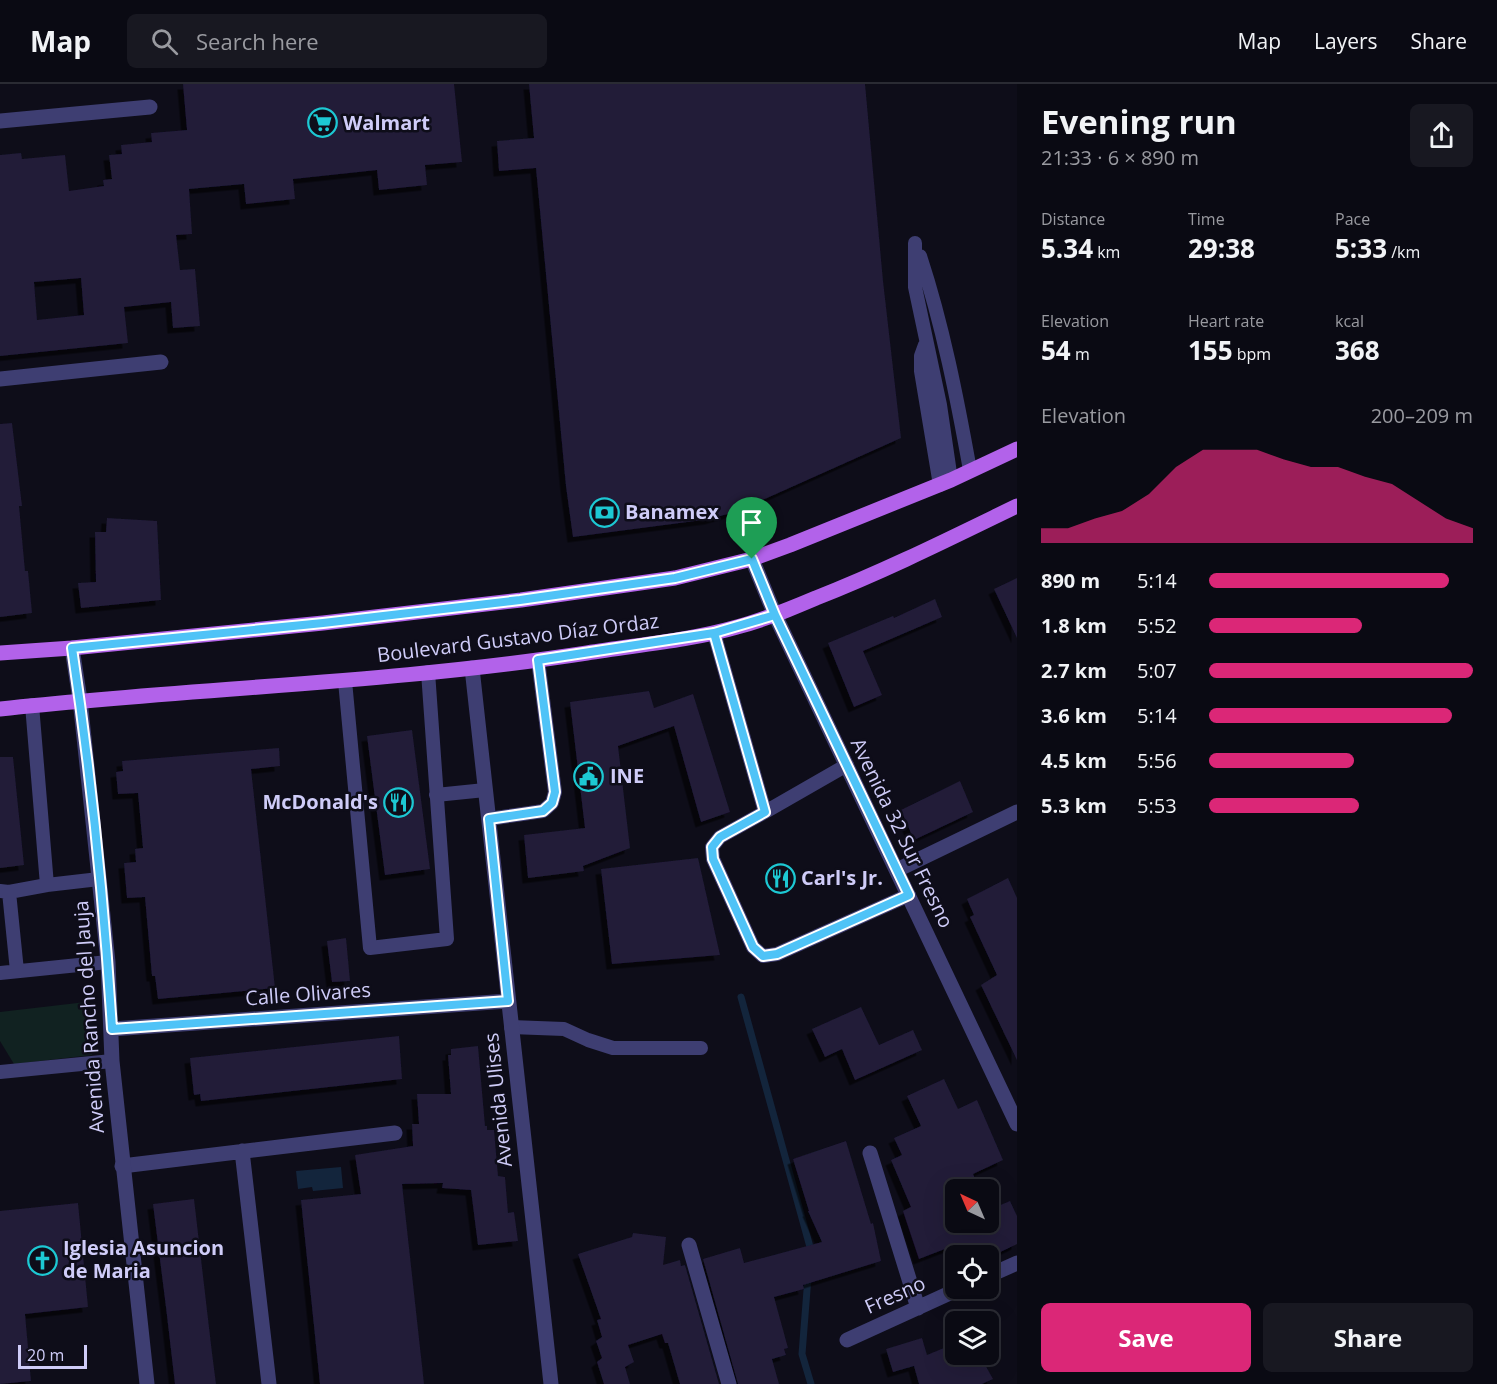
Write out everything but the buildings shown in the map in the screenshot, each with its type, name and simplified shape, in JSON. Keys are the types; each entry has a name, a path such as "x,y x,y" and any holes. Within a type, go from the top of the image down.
{"main road":[{"name":"Boulevard Gustavo Díaz Ordaz","path":"0,653 323,623 520,600 675,578 752,559 946,483 1017,448"},
{"name":"Boulevard Gustavo Díaz Ordaz","path":"0,709 80,700 345,681 472,668 714,633 775,615 854,583 1017,506"}],"street":[{"path":"0,121 150,107"},
{"path":"0,379 161,362"},
{"name":"Avenida 32 Sur Fresno","path":"752,559 775,615 846,765 1012,1101 1017,1124"},
{"name":"Avenida Rancho del Jauja","path":"72,648 80,700 108,962 112,1061 147,1384"},
{"name":"Avenida Ulises","path":"472,668 551,1384"},
{"path":"897,870 1017,812"},
{"name":"Calle Olivares","path":"112,1029 508,1001"},
{"path":"122,1166 394,1133"},
{"path":"242,1151 269,1384"},
{"path":"870,1153 918,1308"},
{"path":"689,1245 729,1384"},
{"path":"999,1271 1017,1263"},
{"name":"Fresno","path":"847,1340 945,1295"}],"lane":[{"path":"946,483 940,405 915,287 915,243 929,285 956,392 970,470"},
{"path":"714,633 765,812"},
{"path":"489,819 543,811 552,803 555,792 538,660"},
{"path":"345,681 370,948 447,939 428,672"},
{"path":"32,705 47,885"},
{"path":"846,765 720,837 712,847 713,859 753,947 763,956 777,954 909,895"},
{"path":"436,795 485,790"},
{"path":"17,971 5,891 99,879"},
{"path":"0,973 108,962"},
{"path":"511,1027 564,1029 613,1048 700,1048"},
{"path":"0,1072 112,1061"}],"shaded area":[{"path":"86,1002 92,1055 14,1064 0,1041 0,1012"}],"water":[{"path":"341,1167 343,1188 313,1191 312,1187 298,1189 296,1171"}],"waterway":[{"path":"741,997 810,1247 809,1254"},
{"path":"808,1277 802,1354 811,1384"}],"place":[{"name":"Walmart","path":"322,123"},
{"name":"Banamex","path":"604,512"},
{"name":"INE","path":"589,776"},
{"name":"McDonald's","path":"399,802"},
{"name":"Carl's Jr.","path":"780,878"},
{"name":"Iglesia Asuncion de Maria","path":"42,1260"}],"route":[{"path":"752,559 675,578 520,600 323,623 72,648 80,700 108,962 112,1029 508,1001 489,819 543,811 552,803 555,792 538,660 714,633 775,615 909,895 777,954 763,956 753,947 713,859 712,847 720,837 765,812 714,633 738,627 775,615 752,559"}]}
